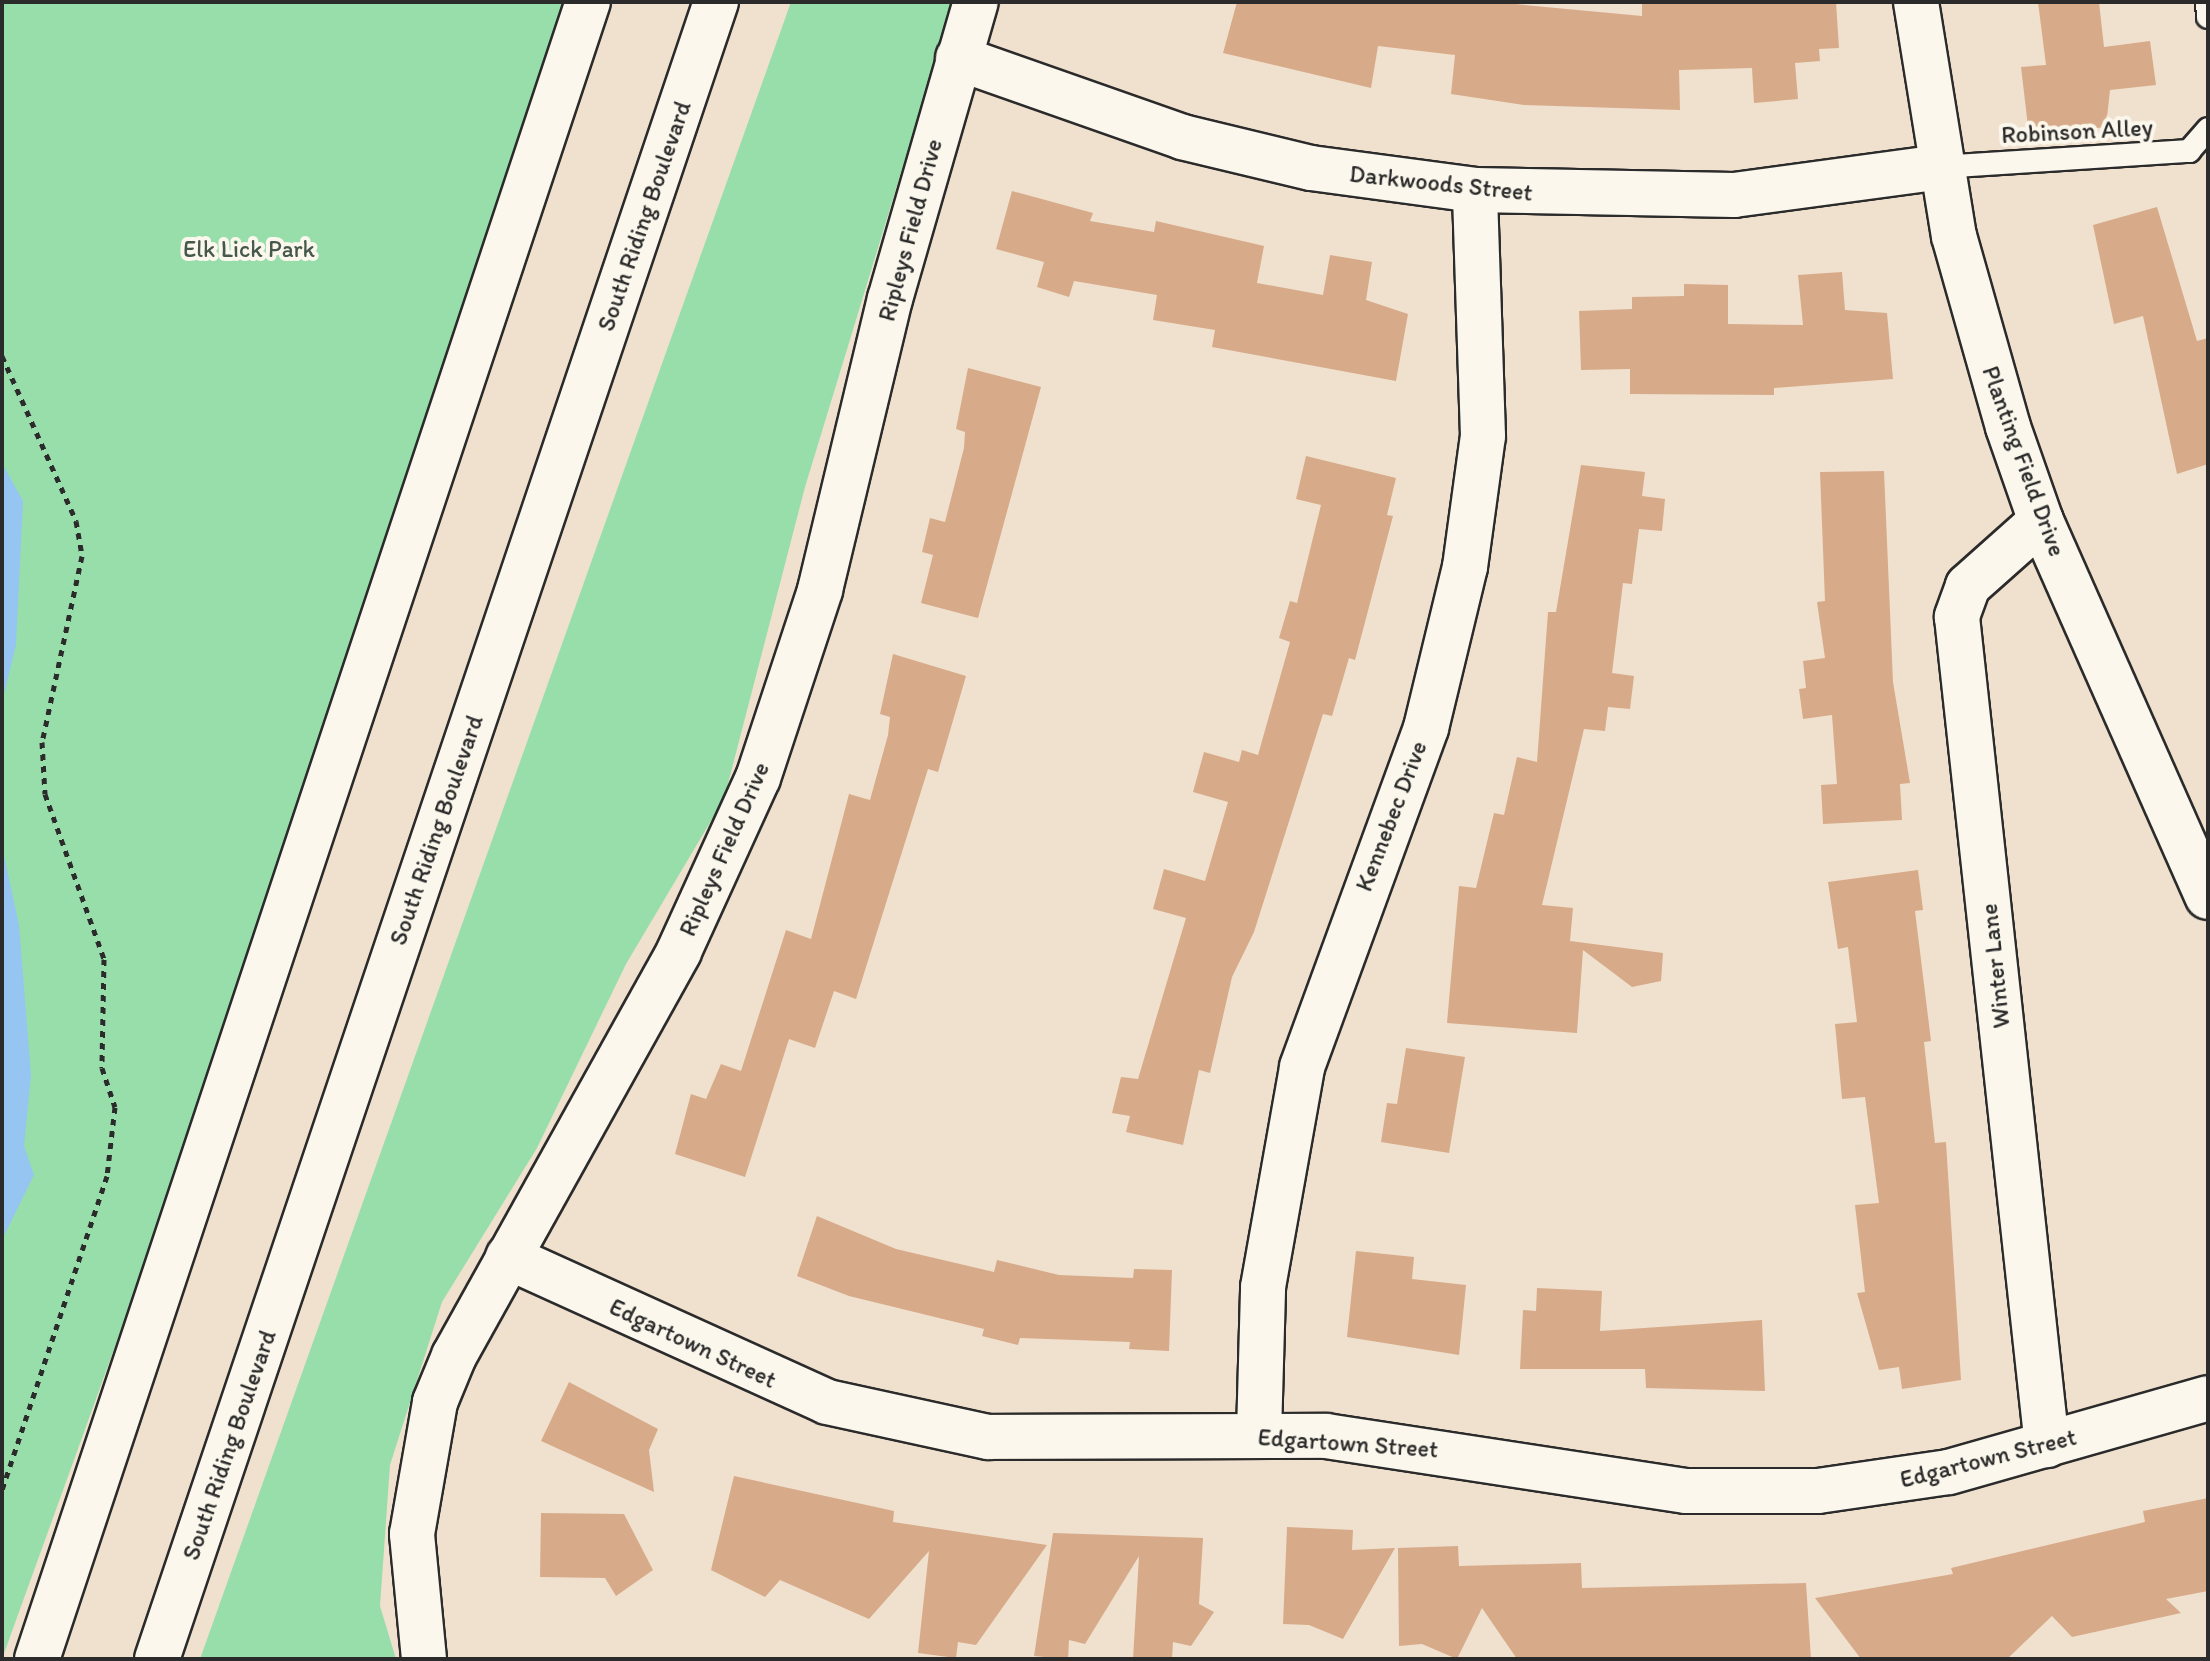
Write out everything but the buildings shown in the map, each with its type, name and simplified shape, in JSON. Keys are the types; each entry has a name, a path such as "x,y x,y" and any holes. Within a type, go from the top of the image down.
{"street":[{"path":"37,1659 588,2"},
{"name":"South Riding Boulevard","path":"157,1659 716,2"},
{"name":"Ripleys Field Drive","path":"424,1659 412,1534 424,1443 454,1356 679,951 767,753 820,590 958,58 976,2"},
{"name":"Planting Field Drive","path":"1916,2 1940,167 1978,332 2041,521 2208,897"},
{"name":"Darkwoods Street","path":"958,58 1182,137 1311,168 1475,190 1734,195 1940,167"},
{"name":"Kennebec Drive","path":"1259,1434 1263,1287 1302,1067 1426,728 1465,567 1483,436 1475,190"},
{"name":"Winter Lane","path":"2041,521 1968,586 1957,617 2047,1445"},
{"name":"Edgartown Street","path":"508,1257 765,1379 891,1420 1054,1441 1259,1434 1392,1442 1620,1483 1752,1493 1884,1484 2047,1445 2208,1398"}],"lane":[{"path":"2207,2 2208,17"},
{"name":"Robinson Alley","path":"1940,167 2189,151 2208,129"}],"path":[{"path":"2,356 76,521 82,556 50,696 44,781 57,838 104,959 102,1068 115,1107 115,1140 2,1489"}],"green space":[{"name":"Elk Lick Park","path":"2,2 601,2 2,1659"},
{"path":"791,2 953,2 805,487 724,799 626,964 537,1148 442,1302 390,1465 380,1606 396,1659 200,1659"}],"water":[{"path":"2,463 23,501 16,645 2,703"},
{"path":"2,846 19,925 31,1075 24,1146 34,1175 2,1240"}]}
